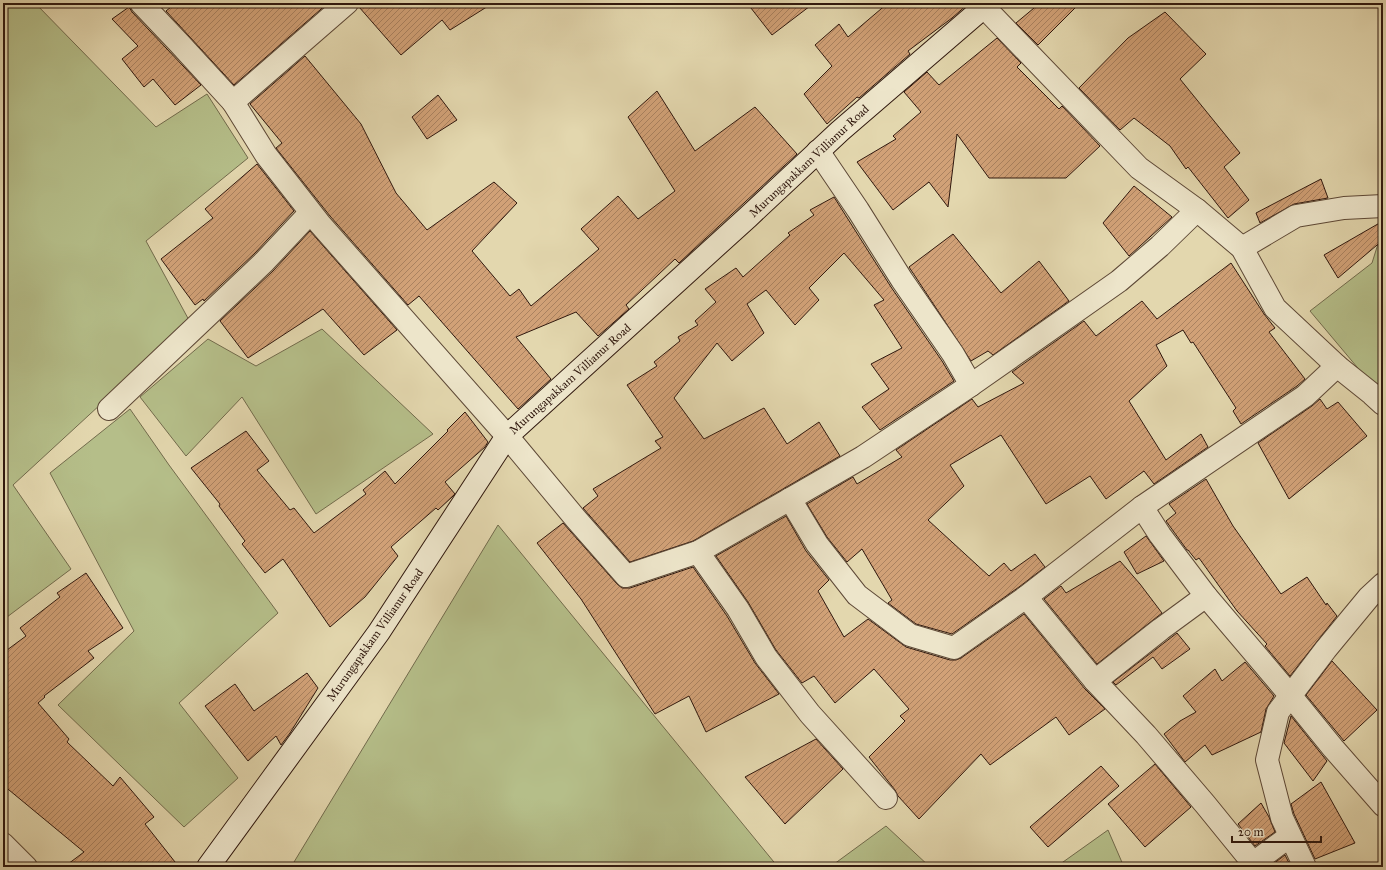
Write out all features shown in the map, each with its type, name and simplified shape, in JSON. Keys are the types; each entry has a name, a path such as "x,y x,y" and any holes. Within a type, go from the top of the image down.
{"street":[{"path":"141,3 232,102 266,155 310,213 388,303 508,436 626,576 698,552 863,457 1119,281 1160,246 1197,210"},
{"path":"232,102 347,3"},
{"path":"982,5 1139,168 1197,210 1242,248 1275,308 1337,366 1383,404"},
{"name":"Murungapakkam Villianur Road","path":"208,867 379,632 508,436 748,217 818,150 982,5"},
{"path":"818,150 902,280 953,354 971,384"},
{"path":"1242,248 1296,216 1344,208 1383,206"},
{"path":"109,409 264,262 310,213"},
{"path":"790,499 817,544 857,595 910,635 954,648 1026,597 1142,507 1305,396 1337,366"},
{"path":"1142,507 1160,535 1206,596 1333,748 1383,805"},
{"path":"698,552 738,609 766,657 780,676 810,714 886,798"},
{"path":"1305,867 1282,818 1267,760 1278,712 1326,649 1369,597 1383,584"},
{"path":"1095,681 1206,596"},
{"path":"1026,597 1095,681 1151,741 1205,804 1250,865 1290,836"},
{"path":"3,844 26,867"}],"green space":[{"path":"3,3 35,3 156,127 207,94 248,158 146,241 190,322 13,485 71,569 3,620"},
{"path":"1383,228 1383,398 1310,311 1372,263"},
{"path":"322,329 433,434 316,514 242,397 186,456 140,397 208,339 256,366"},
{"path":"130,409 169,465 278,613 179,703 238,778 184,827 58,705 134,631 50,473"},
{"path":"498,525 778,867 291,867"},
{"path":"886,826 930,867 830,867"},
{"path":"1108,830 1124,867 1056,867"}],"building":[{"path":"176,3 328,3 234,85 166,11"},
{"path":"359,3 493,3 450,30 442,20 401,55 359,7"},
{"path":"747,3 814,3 772,35"},
{"path":"888,3 969,3 952,18 908,51 910,54 859,98 857,97 827,124 804,94 832,66 815,45 839,24 848,37"},
{"path":"1040,3 1080,3 1038,45 1016,23"},
{"path":"129,7 201,85 175,105 153,79 144,87 122,59 138,46 112,19"},
{"path":"1165,12 1206,54 1180,79 1240,153 1224,167 1249,200 1228,218 1188,167 1186,169 1170,146 1134,118 1120,130 1079,88 1128,38"},
{"path":"997,38 1021,63 1017,67 1059,109 1062,106 1100,146 1066,178 989,178 957,134 948,207 929,182 893,210 857,162 896,139 893,136 921,112 904,92 927,72 939,85"},
{"path":"305,56 361,124 396,193 427,230 494,182 517,203 472,251 510,296 519,289 531,306 599,249 581,229 618,196 638,219 675,191 628,117 657,91 695,151 755,107 797,154 679,263 675,259 626,305 629,309 598,336 576,312 516,337 551,379 518,409 419,296 408,305 330,216 276,148 282,143 250,104"},
{"path":"438,95 457,120 427,139 412,117"},
{"path":"257,164 294,211 255,253 204,301 203,299 195,305 161,259 213,218 205,209"},
{"path":"1321,179 1328,198 1294,204 1260,223 1256,213"},
{"path":"1134,186 1172,217 1129,256 1103,223"},
{"path":"834,197 891,287 954,381 880,430 862,407 889,389 871,364 902,348 874,305 884,300 844,253 809,288 819,300 795,325 766,290 747,304 764,333 732,361 717,343 674,398 704,439 764,408 787,444 819,422 840,456 693,541 630,562 583,508 598,496 593,489 661,448 655,441 663,437 627,385 657,366 654,362 680,341 678,337 698,325 695,321 716,302 705,289 736,268 743,277 790,235 788,233 814,215 810,210"},
{"path":"1383,221 1383,240 1338,278 1324,255"},
{"path":"310,231 397,330 364,355 323,309 248,358 220,321 273,271"},
{"path":"953,234 1001,293 1039,261 1069,301 993,355 988,351 971,361 909,267"},
{"path":"1231,263 1264,314 1275,328 1269,332 1305,379 1241,424 1233,411 1236,408 1193,342 1191,343 1183,330 1156,345 1167,366 1129,401 1166,460 1201,434 1208,447 1154,484 1144,471 1106,499 1090,476 1046,504 1001,435 950,465 964,486 928,520 989,576 1004,563 1011,571 1035,554 1045,567 952,634 916,624 888,603 892,600 862,549 847,562 827,537 807,504 853,477 857,484 902,457 896,450 972,399 978,407 1024,383 1012,372 1084,321 1096,336 1142,301 1157,319"},
{"path":"1320,399 1327,409 1338,402 1367,436 1289,499 1258,443"},
{"path":"465,412 488,442 485,447 445,482 455,494 438,510 436,508 391,547 398,556 365,597 330,627 283,559 265,573 242,544 245,541 219,506 220,504 191,468 246,431 269,461 257,470 290,510 294,508 314,533 366,494 363,490 385,471 395,484"},
{"path":"1206,479 1233,526 1281,594 1307,577 1326,605 1327,603 1337,616 1290,676 1265,646 1267,644 1237,611 1199,558 1196,560 1187,550 1166,521 1176,513 1169,504"},
{"path":"786,516 806,551 829,580 818,591 844,637 868,619 906,647 950,660 956,660 1024,614 1085,689 1105,709 1069,735 1056,717 990,765 981,754 919,819 898,796 869,757 905,721 900,716 909,709 874,669 835,703 814,676 802,683 776,650 748,602 716,556"},
{"path":"563,523 622,588 630,588 693,567 727,616 755,663 779,694 706,732 689,696 655,714 581,599 537,543"},
{"path":"1146,536 1164,561 1137,574 1124,552"},
{"path":"1120,561 1162,613 1097,664 1044,599 1061,586 1066,593"},
{"path":"86,573 123,628 88,651 94,658 44,696 45,697 38,703 69,739 67,742 113,786 120,777 154,817 145,824 179,867 64,867 84,852 3,785 3,653 26,636 20,628 60,597 57,593"},
{"path":"1177,633 1190,649 1162,669 1153,657 1116,685 1113,682"},
{"path":"1332,661 1377,710 1344,741 1306,695"},
{"path":"1245,662 1274,696 1266,709 1261,732 1212,755 1205,745 1185,762 1164,734 1180,721 1196,712 1183,696 1215,669 1222,681"},
{"path":"307,673 318,688 290,733 281,745 276,736 248,761 205,706 235,684 254,711"},
{"path":"1291,716 1327,761 1313,781 1284,743"},
{"path":"816,739 843,769 785,824 745,777"},
{"path":"1155,764 1191,807 1145,847 1108,804"},
{"path":"1101,766 1119,786 1048,847 1030,827"},
{"path":"1321,782 1355,843 1315,859 1294,814 1291,804"},
{"path":"1261,803 1275,832 1255,846 1238,824"},
{"path":"1285,855 1291,867 1269,867"}]}
